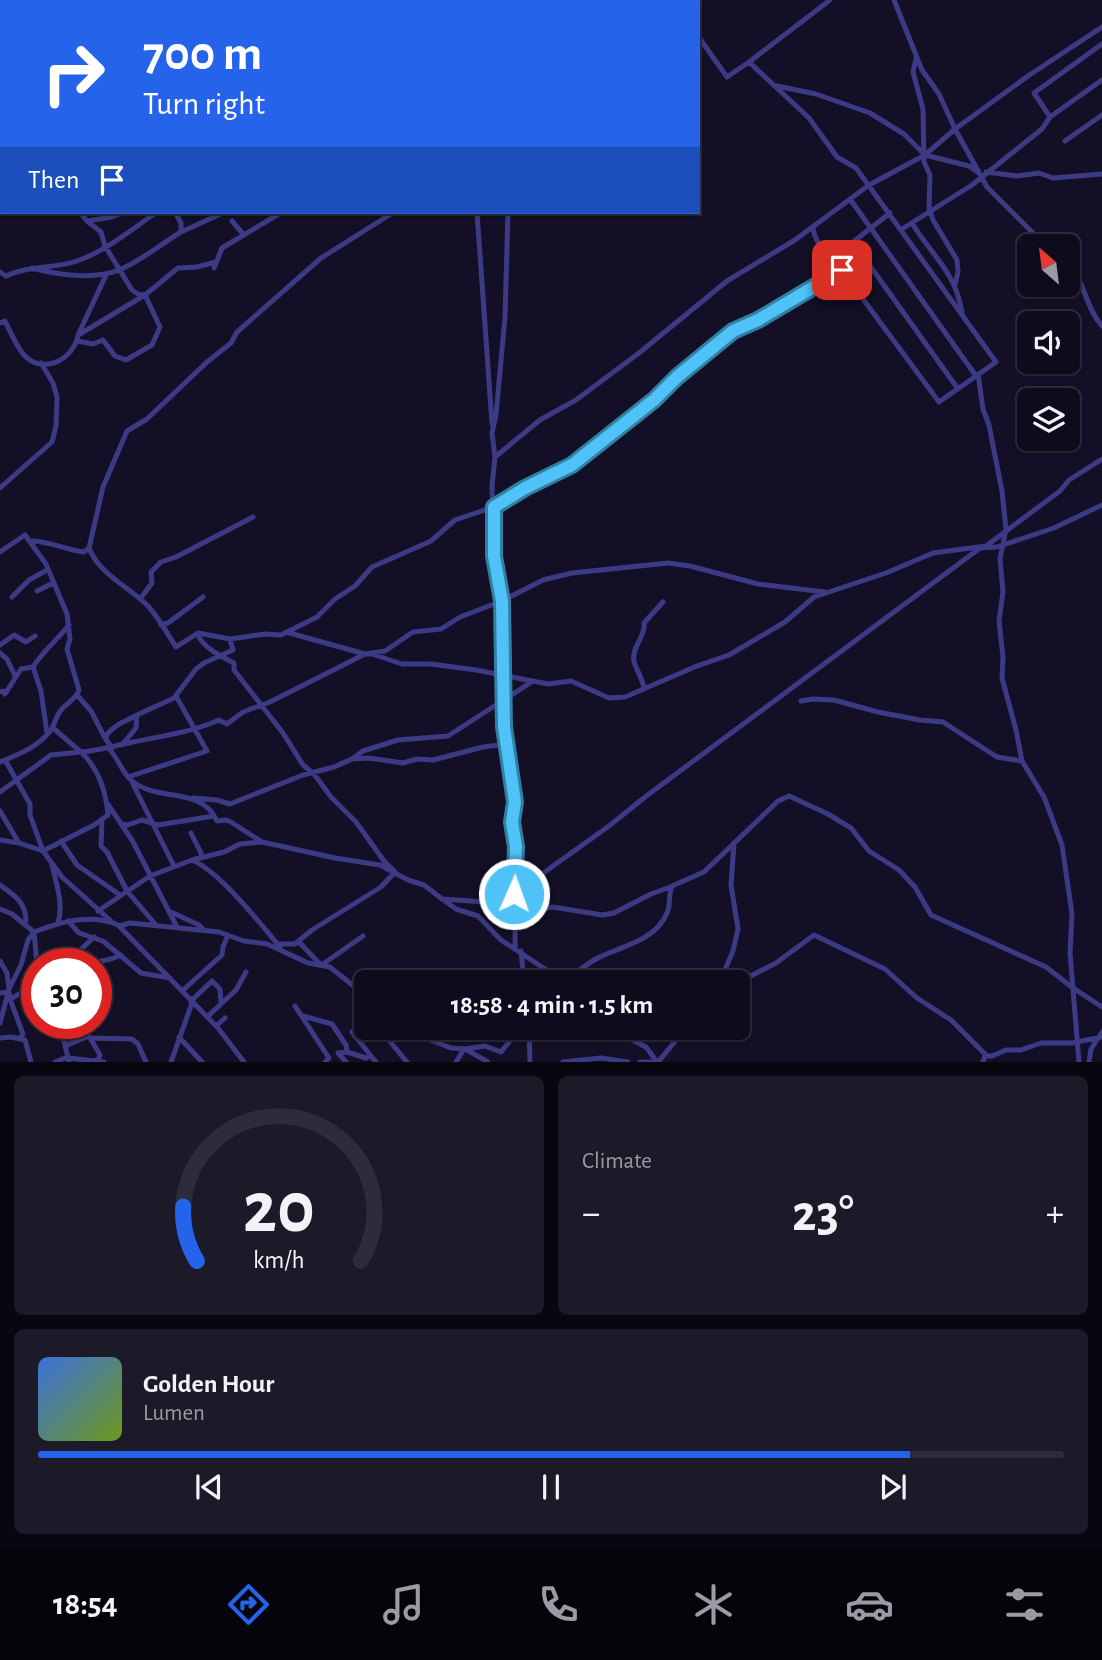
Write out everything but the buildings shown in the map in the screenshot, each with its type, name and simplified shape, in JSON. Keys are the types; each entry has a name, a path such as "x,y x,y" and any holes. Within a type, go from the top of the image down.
{"street":[{"path":"700,39 727,77 830,0"},
{"path":"894,0 922,70 939,94 955,129 984,174 987,187 1035,234"},
{"path":"495,457 540,421 576,400 639,353 727,281 795,240 869,185 925,155 955,129 1102,27"},
{"path":"1050,117 1034,93 1102,44"},
{"path":"917,56 913,72 923,109 924,162 930,175 930,211 957,260 955,285"},
{"path":"749,62 809,118 837,157 856,168 996,362 939,402 842,270 828,255 814,235 813,227"},
{"path":"902,229 972,185 1042,130 1050,117 1102,80"},
{"path":"775,85 816,94 870,113 904,134 925,155 969,166 984,174 1017,176 1039,173 1054,178 1102,174"},
{"path":"1065,141 1102,115"},
{"path":"850,199 977,375 1002,491 1006,529 1000,559 1003,592 999,621 1003,657 1002,678 1022,761 1044,797 1062,845 1072,915 1070,953 1079,1062"},
{"path":"832,257 890,213"},
{"path":"82,214 101,232 106,246 132,290 145,295"},
{"path":"87,221 112,218 121,214"},
{"path":"0,272 6,276 17,271 75,262 106,246 154,214"},
{"path":"177,214 181,232"},
{"path":"32,268 74,275 120,270 181,232 221,214"},
{"path":"391,214 321,258 237,332 231,343 147,419 127,431 103,487 89,548 107,573 153,612 176,647 197,634 213,634 230,639 286,632 320,615 335,599 355,586 372,567 431,541 455,520 494,507 572,465 654,400 677,377 733,331 758,320 842,270"},
{"path":"477,214 495,457 492,486 494,556 502,601 503,702 515,802 512,822 516,847 514,904 522,970"},
{"path":"493,431 505,317 508,214"},
{"path":"78,338 145,295 178,268 215,265 222,248 277,215"},
{"path":"232,221 244,235"},
{"path":"912,223 923,241 935,251 955,285 963,315"},
{"path":"853,242 958,389"},
{"path":"0,323 5,321 24,355 41,363 58,362 69,356 107,273"},
{"path":"1080,283 1096,320 1102,326"},
{"path":"78,338 93,344 103,340 115,356 126,360 152,345 160,327 145,295"},
{"path":"0,488 52,442 58,397 54,383 41,363"},
{"path":"514,894 980,548 1004,533 1060,491 1069,480 1102,459"},
{"path":"286,632 402,664 431,664 502,674 548,684 571,681 608,698 625,697 697,666 729,656 785,622 807,601 828,592 886,573 933,553 1003,545 1054,528 1102,505"},
{"path":"140,599 152,583 151,572 161,562 187,552 253,517"},
{"path":"0,552 24,535 46,565 67,614 70,639 66,649 78,682 78,695 91,711 129,778 174,866"},
{"path":"30,541 71,551 84,552 89,548"},
{"path":"0,792 51,755 110,748 195,730 219,720 227,724 243,712 365,654 385,651 413,632 441,629 460,617 502,601 543,580 572,573 668,563 758,584 828,592"},
{"path":"12,597 29,580 47,570"},
{"path":"37,591 53,583"},
{"path":"161,625 168,623 204,597"},
{"path":"644,688 634,661 636,651 645,629 644,623 663,601"},
{"path":"0,692 5,694 21,669 33,667 44,650 62,636 69,625"},
{"path":"13,628 15,635 26,642 35,635"},
{"path":"197,634 201,643 234,663 234,670 283,733 303,765 363,830 384,862 395,872"},
{"path":"0,645 15,635"},
{"path":"105,738 114,727 176,696 204,663 233,650 230,639"},
{"path":"0,653 15,676"},
{"path":"0,840 43,851 108,815 107,803 96,770 81,752 50,731 33,667"},
{"path":"352,759 363,751 398,740 448,736 533,681"},
{"path":"78,695 60,711 50,731 31,749 3,761 30,804 30,815 43,851 62,877 116,925 208,1017 244,1062"},
{"path":"129,778 207,751 176,696"},
{"path":"801,701 834,700 888,714 943,722 997,757 1022,761"},
{"path":"121,745 136,728 137,715"},
{"path":"129,778 155,792 230,804 352,759 404,762 433,760 483,747 507,744"},
{"path":"442,899 514,904 535,910 553,907 595,915 609,914 704,872 781,798 789,796 851,828 869,851 899,870 915,887 931,915 1046,967 1102,1007"},
{"path":"190,798 207,807 217,821 226,820 262,842"},
{"path":"107,803 122,824 177,927"},
{"path":"0,811 19,843"},
{"path":"122,824 142,820 158,825 214,816"},
{"path":"102,820 101,846 107,852 127,891 156,925"},
{"path":"191,833 201,857"},
{"path":"61,841 77,865 120,895"},
{"path":"98,911 150,876 201,857 224,852 240,844 262,842 380,865 424,885 456,909 478,916 501,940 546,970"},
{"path":"725,970 738,929 731,885 734,843"},
{"path":"51,859 60,899 61,913 58,923"},
{"path":"192,860 229,888 287,954"},
{"path":"278,944 299,942 312,930 381,887 395,872"},
{"path":"0,885 27,910 24,922"},
{"path":"580,970 591,961 650,933 668,912 672,887"},
{"path":"0,909 24,922 34,932 36,948"},
{"path":"171,912 200,925 204,930"},
{"path":"0,1023 28,940 34,932 58,923 93,920 116,925 156,925 229,935 273,946 308,963 330,967 354,986"},
{"path":"68,922 79,933 94,937 121,955 142,973 170,978"},
{"path":"182,991 222,955 229,935"},
{"path":"750,976 776,963 814,935 885,969 917,998 951,1020 988,1059 1003,1051 1021,1050 1041,1043 1079,1041 1100,1036"},
{"path":"322,964 363,936"},
{"path":"82,948 94,937"},
{"path":"299,942 322,964"},
{"path":"112,958 121,955"},
{"path":"0,961 7,973 9,993 23,1034 20,1038"},
{"path":"208,1017 236,990 247,972"},
{"path":"171,1062 192,1002 212,981 220,989 221,1003"},
{"path":"0,993 21,991"},
{"path":"295,1006 327,1060 338,1053 347,1052 374,1059"},
{"path":"301,1015 332,1024 346,1045 347,1052"},
{"path":"216,1026 225,1018"},
{"path":"1088,1062 1100,1036"},
{"path":"178,1037 202,1062"},
{"path":"0,1038 24,1040 31,1062"},
{"path":"63,1039 68,1059"},
{"path":"65,1046 82,1039"},
{"path":"91,1039 105,1062"},
{"path":"112,1039 132,1039 138,1044 146,1062"},
{"path":"359,1040 374,1059"},
{"path":"389,1040 407,1062"},
{"path":"431,1040 451,1048 473,1051 488,1062"},
{"path":"473,1051 485,1046 501,1052 511,1040"},
{"path":"529,1040 530,1062"},
{"path":"632,1040 646,1047 656,1062"},
{"path":"640,1062 656,1062 675,1040"},
{"path":"456,1062 465,1049"},
{"path":"473,1051 474,1062"},
{"path":"338,1053 346,1062"},
{"path":"94,1061 98,1060 100,1055"},
{"path":"563,1062 601,1058 628,1062"},
{"path":"55,1062 68,1059 105,1062"}],"route":[{"path":"514,894 516,847 512,822 515,802 504,727 502,601 494,556 494,507 572,465 654,400 677,377 733,331 758,320 842,270"}]}
